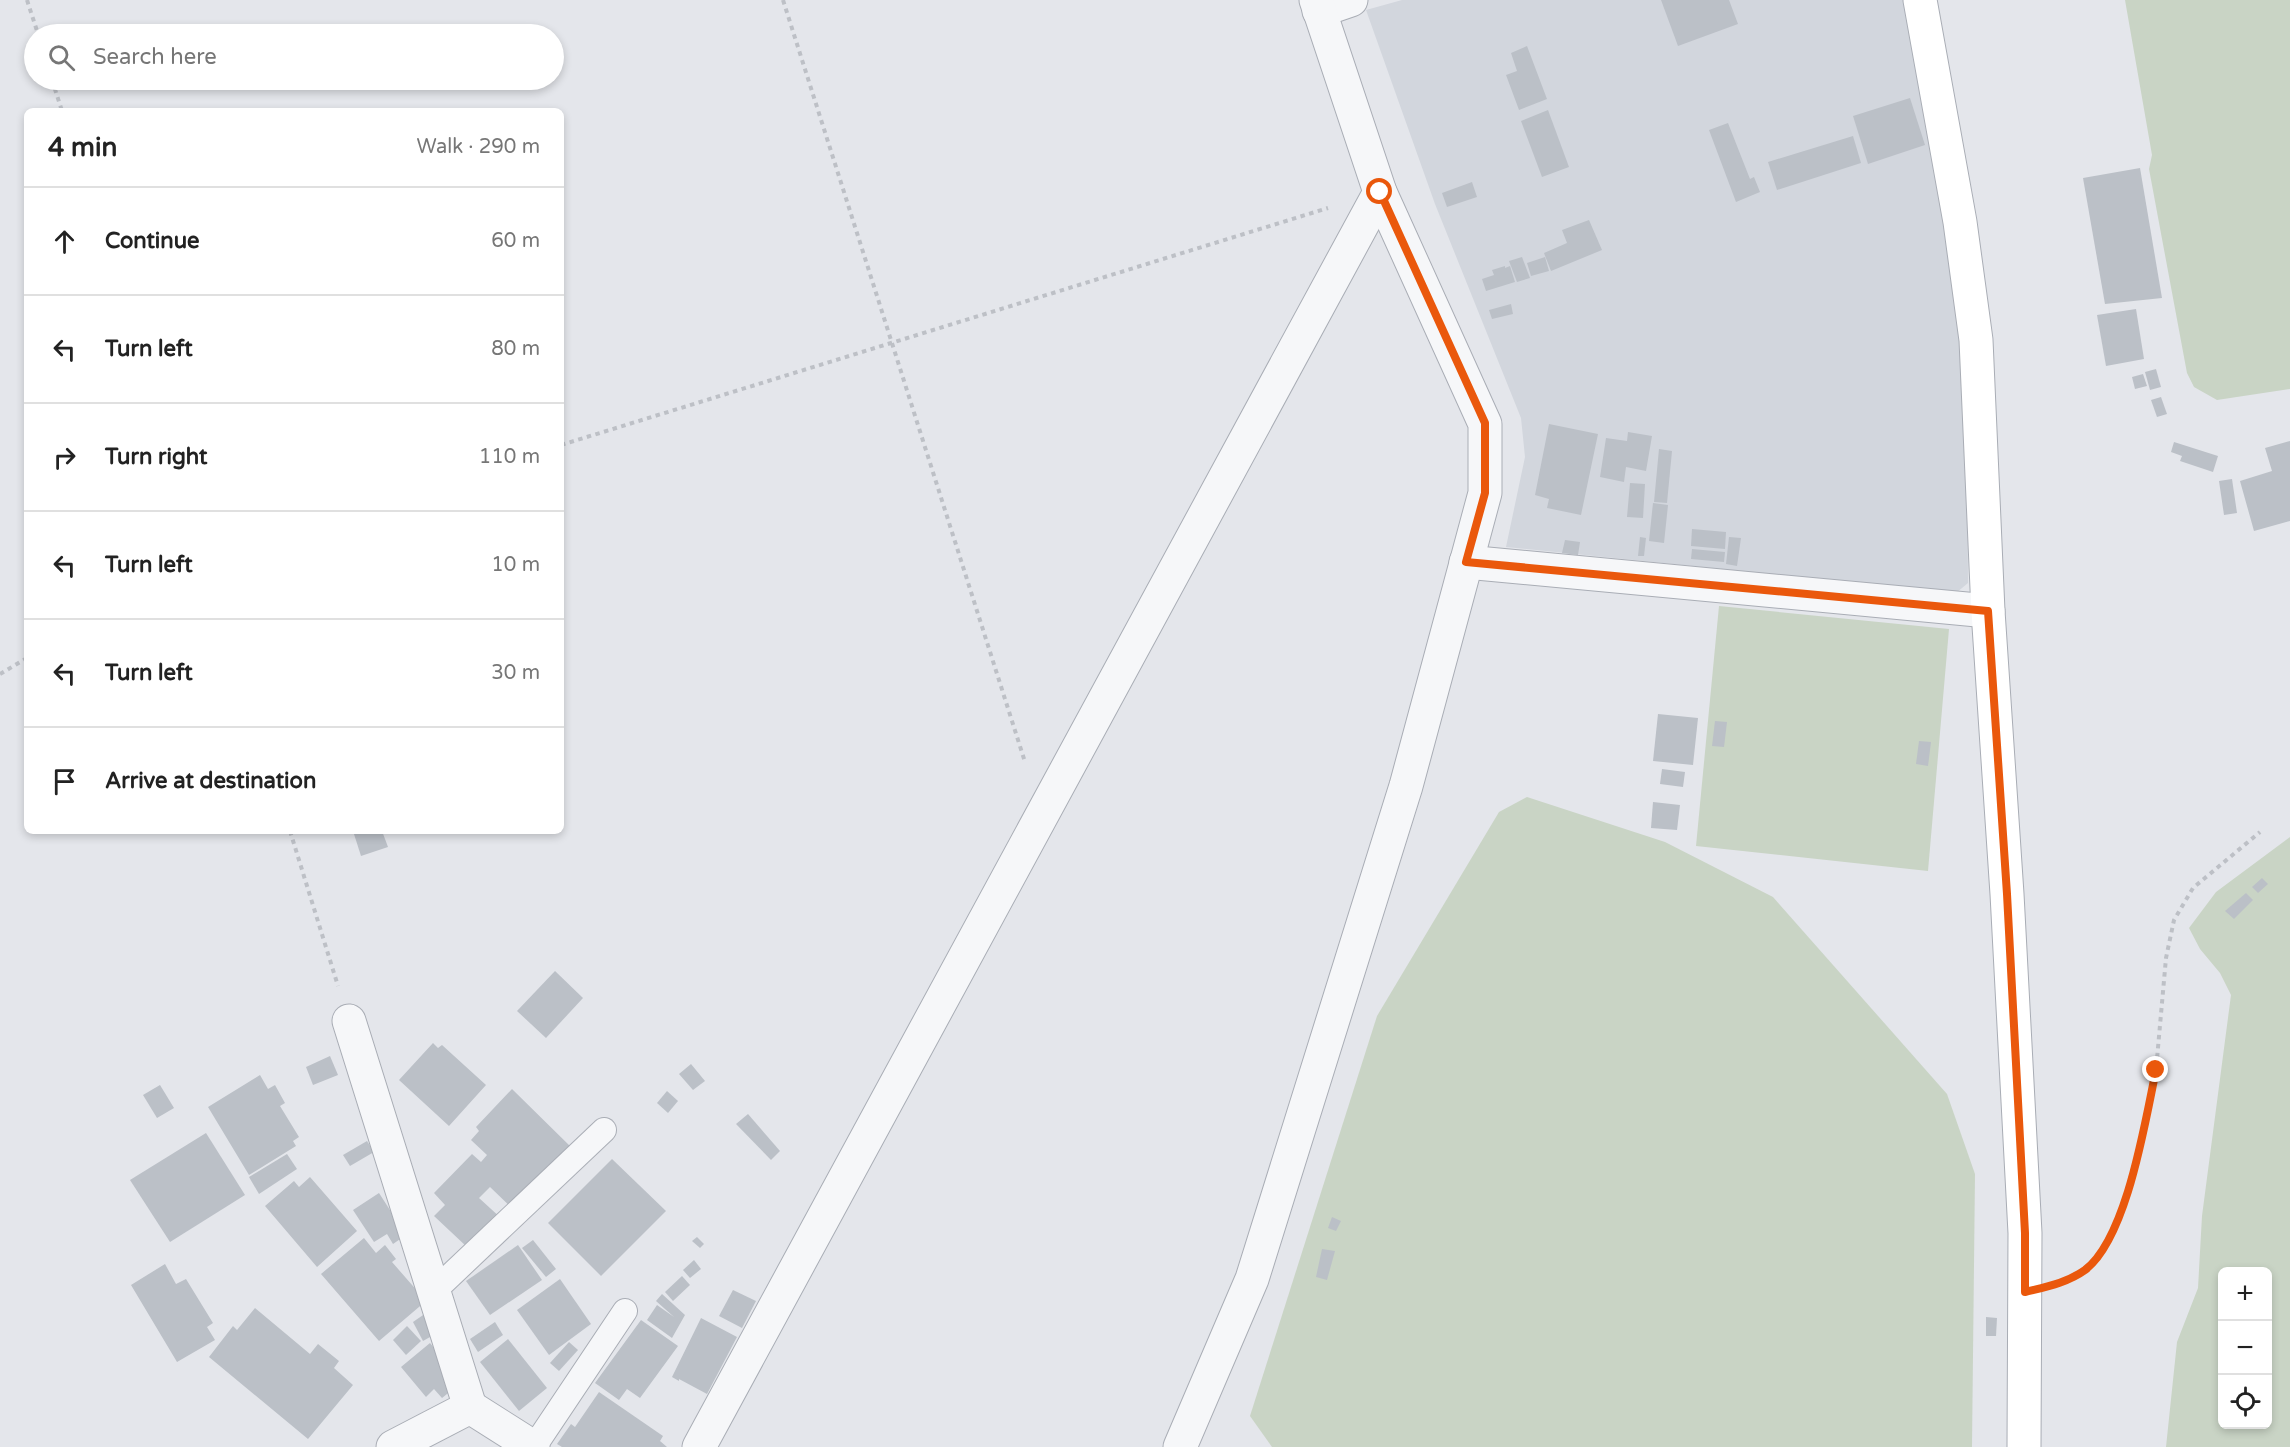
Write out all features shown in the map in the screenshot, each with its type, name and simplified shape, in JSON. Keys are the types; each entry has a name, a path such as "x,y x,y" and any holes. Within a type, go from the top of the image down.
{"street":[{"path":"1180,1447 1255,1268 1406,786 1485,493 1485,423 1380,192 1318,5 1351,0"},
{"path":"1920,0 1960,222 1976,340 1988,611 2007,894 2025,1233 2024,1447"},
{"path":"699,1447 1380,192"},
{"path":"1466,562 1988,611"},
{"path":"349,1021 470,1407 533,1447"},
{"path":"393,1447 470,1407"}],"lane":[{"path":"434,1292 604,1130"},
{"path":"533,1447 625,1311"}],"path":[{"path":"27,0 35,24"},
{"path":"783,0 1042,814"},
{"path":"55,90 61,108"},
{"path":"564,444 1380,192"},
{"path":"0,674 24,660"},
{"path":"2025,1292 2061,1283 2085,1270 2104,1249 2118,1223 2144,1128 2156,1070 2166,958 2174,920 2193,888 2260,832"},
{"path":"291,834 349,1021"}],"shaded area":[{"path":"1402,0 1904,0 1950,220 1967,446 1968,583 1956,593 1506,547 1525,457 1521,418 1435,204 1366,10"}],"green space":[{"path":"2125,0 2290,0 2290,389 2217,400 2194,387 2187,373 2149,169 2152,155"},
{"path":"1719,606 1949,629 1928,871 1696,846"},
{"path":"1527,797 1665,842 1773,897 1947,1094 1975,1174 1972,1447 1272,1447 1250,1416 1377,1016 1499,812"},
{"path":"2290,837 2290,1447 2166,1447 2177,1342 2198,1288 2202,1216 2231,995 2220,973 2200,949 2189,928 2216,892"}],"building":[{"path":"1661,0 1729,0 1738,24 1678,46"},
{"path":"1527,46 1547,99 1519,110 1506,75 1517,71 1511,53"},
{"path":"1910,98 1925,145 1868,164 1853,116"},
{"path":"1548,110 1569,167 1542,177 1521,121"},
{"path":"1728,123 1750,179 1754,177 1760,192 1736,202 1709,130"},
{"path":"1853,136 1861,163 1777,190 1768,162"},
{"path":"2140,168 2162,298 2105,304 2083,178"},
{"path":"1472,182 1477,197 1447,207 1442,193"},
{"path":"1589,220 1602,250 1551,271 1544,253 1567,243 1562,230"},
{"path":"1522,257 1530,278 1517,282 1509,261"},
{"path":"1545,257 1549,271 1531,276 1527,263"},
{"path":"1505,266 1505,268 1510,266 1515,282 1486,291 1482,279 1494,275 1492,270"},
{"path":"1511,304 1513,314 1492,319 1489,310"},
{"path":"2136,309 2144,359 2106,366 2097,315"},
{"path":"2156,369 2161,387 2150,390 2145,372"},
{"path":"2143,374 2147,386 2135,389 2132,377"},
{"path":"2161,397 2167,414 2157,417 2151,400"},
{"path":"1549,424 1598,434 1581,515 1547,508 1549,499 1535,495"},
{"path":"1628,432 1652,436 1646,471 1626,467 1624,482 1600,477 1606,438 1627,441"},
{"path":"2290,441 2290,521 2254,531 2240,481 2272,471 2265,448"},
{"path":"2174,442 2218,456 2213,472 2180,461 2182,456 2171,452"},
{"path":"1659,449 1672,451 1667,503 1654,502"},
{"path":"2232,479 2237,513 2224,515 2219,481"},
{"path":"1630,483 1645,484 1643,518 1627,517"},
{"path":"1653,503 1668,505 1664,543 1649,541"},
{"path":"1692,529 1726,532 1725,549 1691,546"},
{"path":"1640,537 1646,538 1644,556 1638,556"},
{"path":"1729,537 1741,538 1737,566 1726,564"},
{"path":"1565,540 1580,542 1578,555 1562,553"},
{"path":"1692,549 1725,552 1724,562 1691,559"},
{"path":"1658,714 1698,718 1693,765 1653,761"},
{"path":"1715,721 1727,722 1724,747 1712,746"},
{"path":"1919,741 1931,742 1928,766 1916,764"},
{"path":"1662,769 1685,772 1683,787 1660,784"},
{"path":"1653,802 1680,805 1677,830 1651,828"},
{"path":"354,834 383,834 388,847 361,856"},
{"path":"2262,878 2268,884 2258,893 2252,887"},
{"path":"2246,893 2253,900 2234,919 2225,911"},
{"path":"555,971 583,998 546,1038 517,1011"},
{"path":"433,1043 438,1048 442,1045 486,1085 449,1126 399,1080"},
{"path":"330,1056 338,1075 313,1085 306,1067"},
{"path":"691,1064 705,1081 693,1090 679,1074"},
{"path":"260,1075 268,1089 275,1085 285,1103 280,1106 299,1137 293,1141 296,1146 249,1175 208,1107"},
{"path":"160,1085 174,1108 157,1118 143,1095"},
{"path":"512,1089 573,1149 514,1210 490,1187 479,1198 502,1219 467,1247 434,1216 445,1205 434,1193 472,1154 481,1162 487,1155 471,1140 479,1131 476,1127"},
{"path":"667,1091 678,1101 668,1113 657,1103"},
{"path":"748,1114 780,1151 771,1160 736,1124"},
{"path":"206,1133 245,1195 170,1242 130,1180"},
{"path":"367,1141 374,1152 350,1166 343,1155"},
{"path":"287,1154 297,1169 259,1194 249,1177"},
{"path":"612,1159 666,1211 601,1276 548,1223"},
{"path":"310,1177 357,1231 317,1267 265,1206 294,1181 299,1187"},
{"path":"379,1193 406,1235 393,1244 387,1234 374,1242 353,1210"},
{"path":"1332,1217 1341,1221 1336,1231 1328,1228"},
{"path":"697,1237 704,1244 700,1248 692,1241"},
{"path":"364,1238 376,1253 385,1245 396,1259 392,1262 426,1301 379,1341 321,1274"},
{"path":"533,1240 556,1269 546,1277 522,1248"},
{"path":"518,1245 542,1280 490,1315 466,1281"},
{"path":"1322,1249 1335,1251 1327,1280 1316,1277"},
{"path":"694,1260 701,1269 690,1278 683,1270"},
{"path":"165,1264 176,1284 186,1279 213,1323 207,1327 215,1340 177,1362 131,1285"},
{"path":"682,1276 690,1285 673,1301 665,1292"},
{"path":"560,1279 591,1324 549,1355 517,1310"},
{"path":"733,1290 756,1301 742,1328 719,1316"},
{"path":"662,1294 685,1315 672,1338 647,1320 657,1305 674,1317 656,1301"},
{"path":"255,1308 310,1354 318,1344 339,1361 334,1368 353,1385 308,1439 209,1357 233,1326 237,1330"},
{"path":"426,1313 437,1333 423,1341 413,1322"},
{"path":"1986,1317 1997,1318 1996,1336 1986,1336"},
{"path":"701,1318 737,1337 707,1394 672,1377"},
{"path":"641,1320 678,1346 640,1398 627,1389 619,1400 595,1383"},
{"path":"495,1322 503,1335 478,1352 470,1339"},
{"path":"407,1326 421,1341 406,1355 393,1340"},
{"path":"508,1339 547,1388 519,1411 480,1362"},
{"path":"569,1342 578,1350 559,1371 550,1363"},
{"path":"430,1343 448,1365 457,1386 442,1398 434,1389 426,1397 401,1367"},
{"path":"599,1392 663,1436 660,1441 667,1447 562,1447 557,1444 571,1424 575,1427"}],"route":[{"path":"1380,192 1485,423 1485,493 1466,562 1988,611 2007,894 2025,1233 2025,1292 2061,1283 2085,1270 2104,1249 2118,1223 2144,1128 2156,1070"}]}
